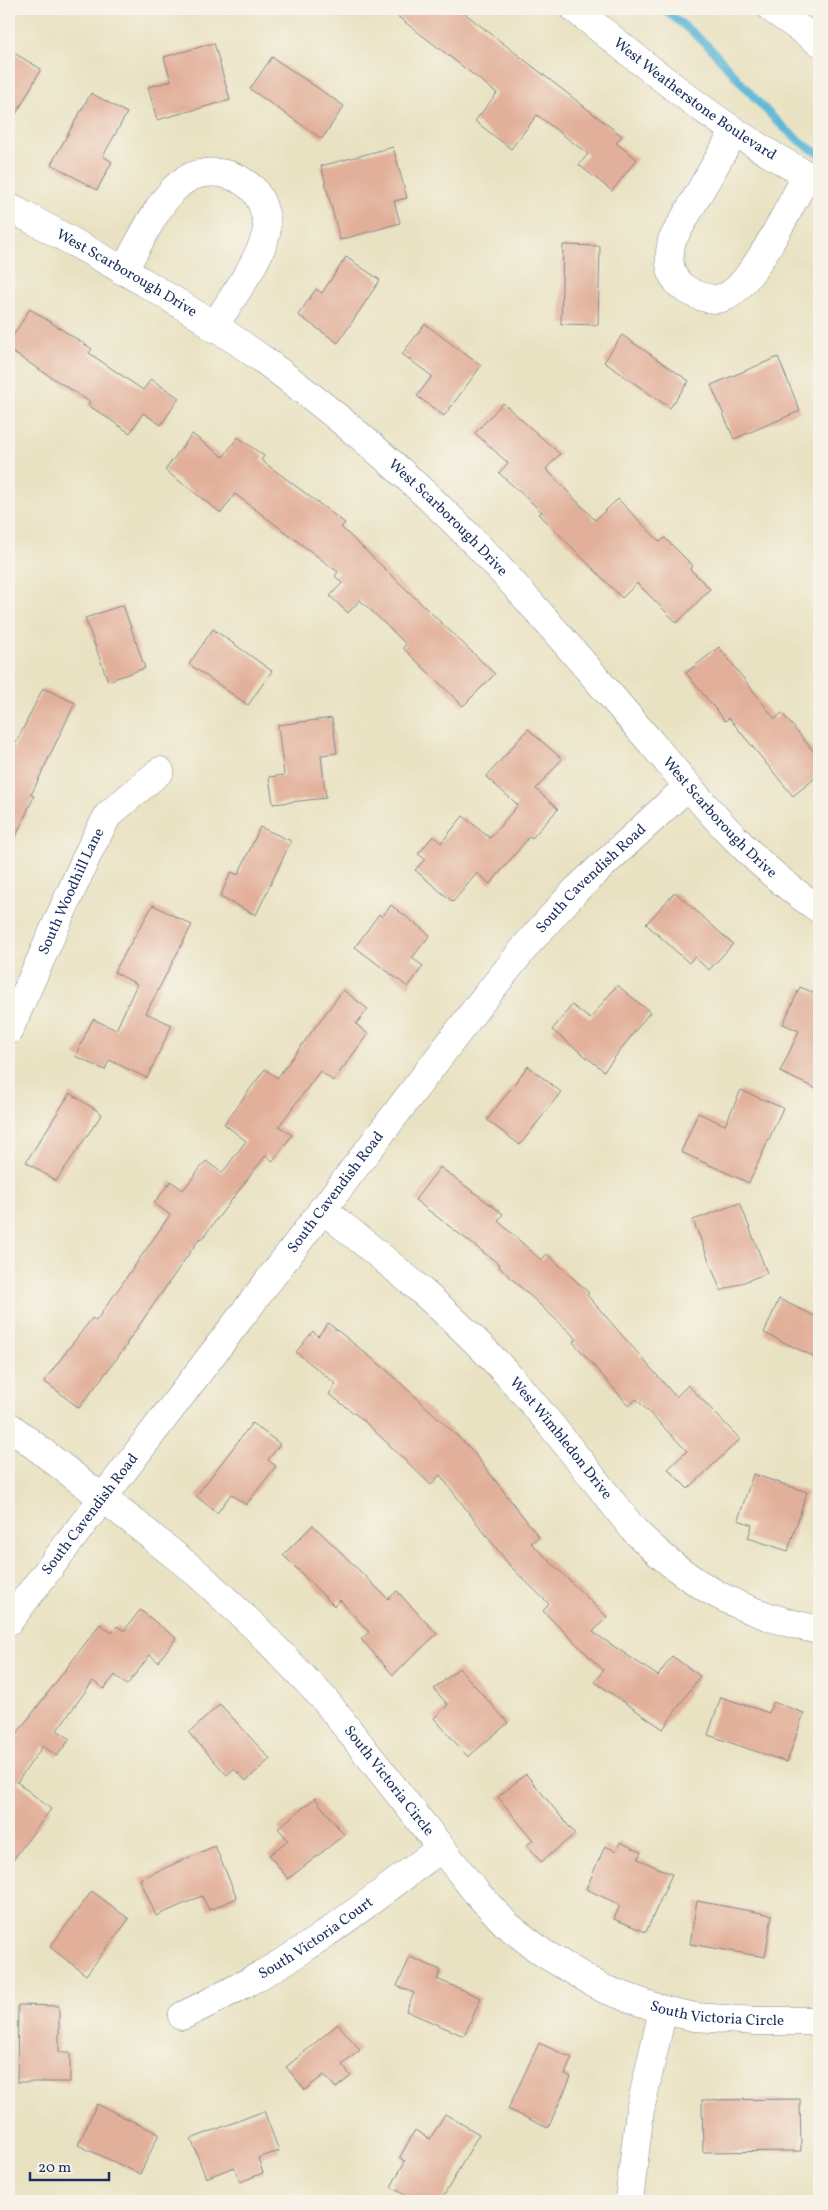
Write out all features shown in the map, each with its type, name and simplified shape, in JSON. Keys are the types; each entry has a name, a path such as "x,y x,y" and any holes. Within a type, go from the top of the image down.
{"street":[{"name":"West Weatherstone Boulevard","path":"575,9 734,132 813,178"},
{"path":"772,9 819,42"},
{"path":"734,132 672,240 670,248 668,257 673,276 679,284 696,296 717,298 727,296 743,282 813,178"},
{"path":"123,271 159,209 174,189 194,176 209,172 226,174 242,180 259,197 263,207 266,232 260,250 213,328"},
{"name":"West Scarborough Drive","path":"9,207 123,271 268,364 372,446 450,518 552,626 748,854 793,892 819,909"},
{"name":"South Woodhill Lane","path":"9,1030 90,848 108,816 160,771"},
{"name":"South Cavendish Road","path":"9,1621 322,1209 530,941 576,890 688,786"},
{"name":"West Wimbledon Drive","path":"322,1209 396,1268 489,1356 516,1384 634,1530 653,1549 702,1587 752,1612 786,1623 819,1630"},
{"name":"South Victoria Circle","path":"9,1426 198,1574 257,1629 324,1700 476,1892 507,1925 543,1953 604,1989 663,2010 695,2017 756,2021 819,2021"},
{"name":"South Victoria Court","path":"182,2016 248,1983 302,1950 441,1848"},
{"path":"629,2201 640,2110 663,2010"}],"building":[{"path":"388,9 459,9 622,136 616,143 637,159 612,191 579,165 588,154 537,115 511,149 475,121 497,93"},
{"path":"214,43 230,100 157,120 148,87 171,81 164,57"},
{"path":"9,50 41,69 9,127"},
{"path":"272,57 344,106 322,139 250,89"},
{"path":"91,93 127,113 103,156 112,162 97,190 51,164"},
{"path":"393,147 407,198 394,201 400,223 340,240 321,166"},
{"path":"563,245 600,246 598,325 561,324"},
{"path":"346,257 380,280 338,343 298,315 316,289 322,293"},
{"path":"30,309 92,349 89,353 143,390 151,379 179,398 161,425 143,413 130,433 88,405 90,402 9,350 9,342"},
{"path":"425,324 481,366 444,416 417,396 432,376 402,354"},
{"path":"622,335 689,381 670,408 604,362"},
{"path":"778,357 800,411 734,439 711,385"},
{"path":"503,403 560,454 546,469 595,520 618,499 660,542 665,538 693,566 690,569 710,589 677,623 637,583 622,598 539,514 542,512 499,473 508,463 475,433"},
{"path":"192,434 223,457 238,437 264,456 261,460 345,523 341,527 495,674 463,706 403,648 406,644 360,600 348,613 330,596 342,583 335,576 338,572 235,494 221,513 165,470"},
{"path":"123,605 145,668 108,681 85,618"},
{"path":"213,629 272,671 248,705 189,664"},
{"path":"719,647 775,719 782,713 819,758 819,775 793,796 729,718 725,721 686,673"},
{"path":"43,688 75,703 31,795 34,796 9,852 9,757"},
{"path":"332,718 337,753 321,755 326,798 273,804 269,777 284,775 278,725"},
{"path":"528,729 562,759 536,789 558,809 532,838 530,836 490,884 477,873 453,902 415,870 425,859 418,854 433,836 441,843 463,816 490,838 518,805 486,777"},
{"path":"260,827 291,841 256,915 220,897 231,872 238,875"},
{"path":"675,892 733,944 709,970 694,957 689,963 646,924"},
{"path":"153,905 192,925 146,1013 172,1025 147,1078 109,1060 105,1070 75,1056 93,1019 116,1030 137,984 114,972"},
{"path":"391,905 430,935 412,958 423,966 408,987 355,947 379,914 382,917"},
{"path":"617,985 650,1012 604,1071 552,1030 572,1005 590,1019"},
{"path":"800,987 817,994 819,989 819,1090 780,1072 799,1031 783,1024"},
{"path":"343,990 368,1009 356,1024 368,1034 333,1081 320,1071 279,1126 292,1135 273,1161 266,1155 201,1240 200,1238 127,1345 79,1408 44,1381 92,1318 96,1321 170,1215 154,1203 171,1181 183,1190 206,1161 222,1173 246,1141 224,1124 265,1069 277,1078"},
{"path":"528,1066 561,1092 520,1145 487,1120"},
{"path":"741,1090 783,1108 749,1183 681,1152 698,1113 725,1125"},
{"path":"70,1093 102,1114 56,1181 26,1162"},
{"path":"440,1167 503,1214 498,1221 541,1260 547,1254 589,1293 587,1295 676,1397 688,1385 740,1439 688,1489 668,1469 687,1451 636,1399 629,1406 573,1342 577,1339 499,1267 500,1265 415,1200"},
{"path":"740,1203 767,1273 721,1291 693,1220"},
{"path":"779,1299 819,1318 819,1359 764,1333"},
{"path":"328,1323 389,1372 470,1448 539,1537 531,1543 607,1617 593,1632 658,1676 672,1656 700,1676 663,1729 595,1682 603,1670 543,1611 549,1604 510,1566 440,1475 431,1485 362,1419 329,1394 336,1384 296,1352 313,1331 318,1336"},
{"path":"252,1423 280,1444 268,1460 276,1466 246,1505 231,1494 217,1513 196,1496"},
{"path":"753,1474 807,1492 788,1551 748,1538 752,1525 738,1520"},
{"path":"313,1525 388,1599 397,1591 437,1634 393,1675 361,1639 369,1632 340,1600 334,1606 283,1555"},
{"path":"140,1610 176,1638 158,1662 150,1655 127,1685 115,1675 104,1689 93,1681 57,1730 70,1739 57,1756 43,1746 17,1782 51,1809 9,1865 9,1744 100,1624 112,1633 117,1626 124,1631"},
{"path":"459,1668 508,1723 468,1757 434,1718 448,1705 434,1689"},
{"path":"721,1697 769,1713 773,1702 804,1713 787,1762 708,1735"},
{"path":"220,1704 270,1759 246,1781 234,1769 227,1775 189,1733"},
{"path":"526,1774 575,1834 541,1862 527,1845 533,1840 498,1797"},
{"path":"315,1798 344,1835 288,1879 269,1855 288,1840 278,1828"},
{"path":"620,1842 641,1852 638,1859 672,1874 646,1932 614,1919 620,1905 586,1889 605,1846 616,1851"},
{"path":"215,1846 237,1898 209,1910 202,1896 156,1916 140,1879"},
{"path":"92,1891 129,1919 86,1975 50,1947"},
{"path":"697,1901 772,1915 765,1957 690,1944"},
{"path":"410,1957 441,1970 437,1979 481,1998 464,2036 406,2011 414,1993 397,1986"},
{"path":"18,2005 59,2006 59,2052 70,2052 70,2082 17,2082"},
{"path":"338,2024 360,2050 342,2065 351,2076 336,2088 324,2075 305,2090 286,2067"},
{"path":"539,2043 572,2058 565,2074 571,2077 548,2128 508,2109"},
{"path":"800,2099 801,2151 703,2152 702,2100"},
{"path":"97,2104 159,2134 140,2174 78,2145"},
{"path":"264,2111 279,2151 258,2158 263,2173 240,2182 234,2167 206,2178 191,2139"},
{"path":"445,2114 479,2134 441,2201 416,2201 391,2187 405,2161 400,2157 415,2130 430,2139"}],"waterway":[{"path":"663,9 710,48 774,119 788,132 819,154"}]}
